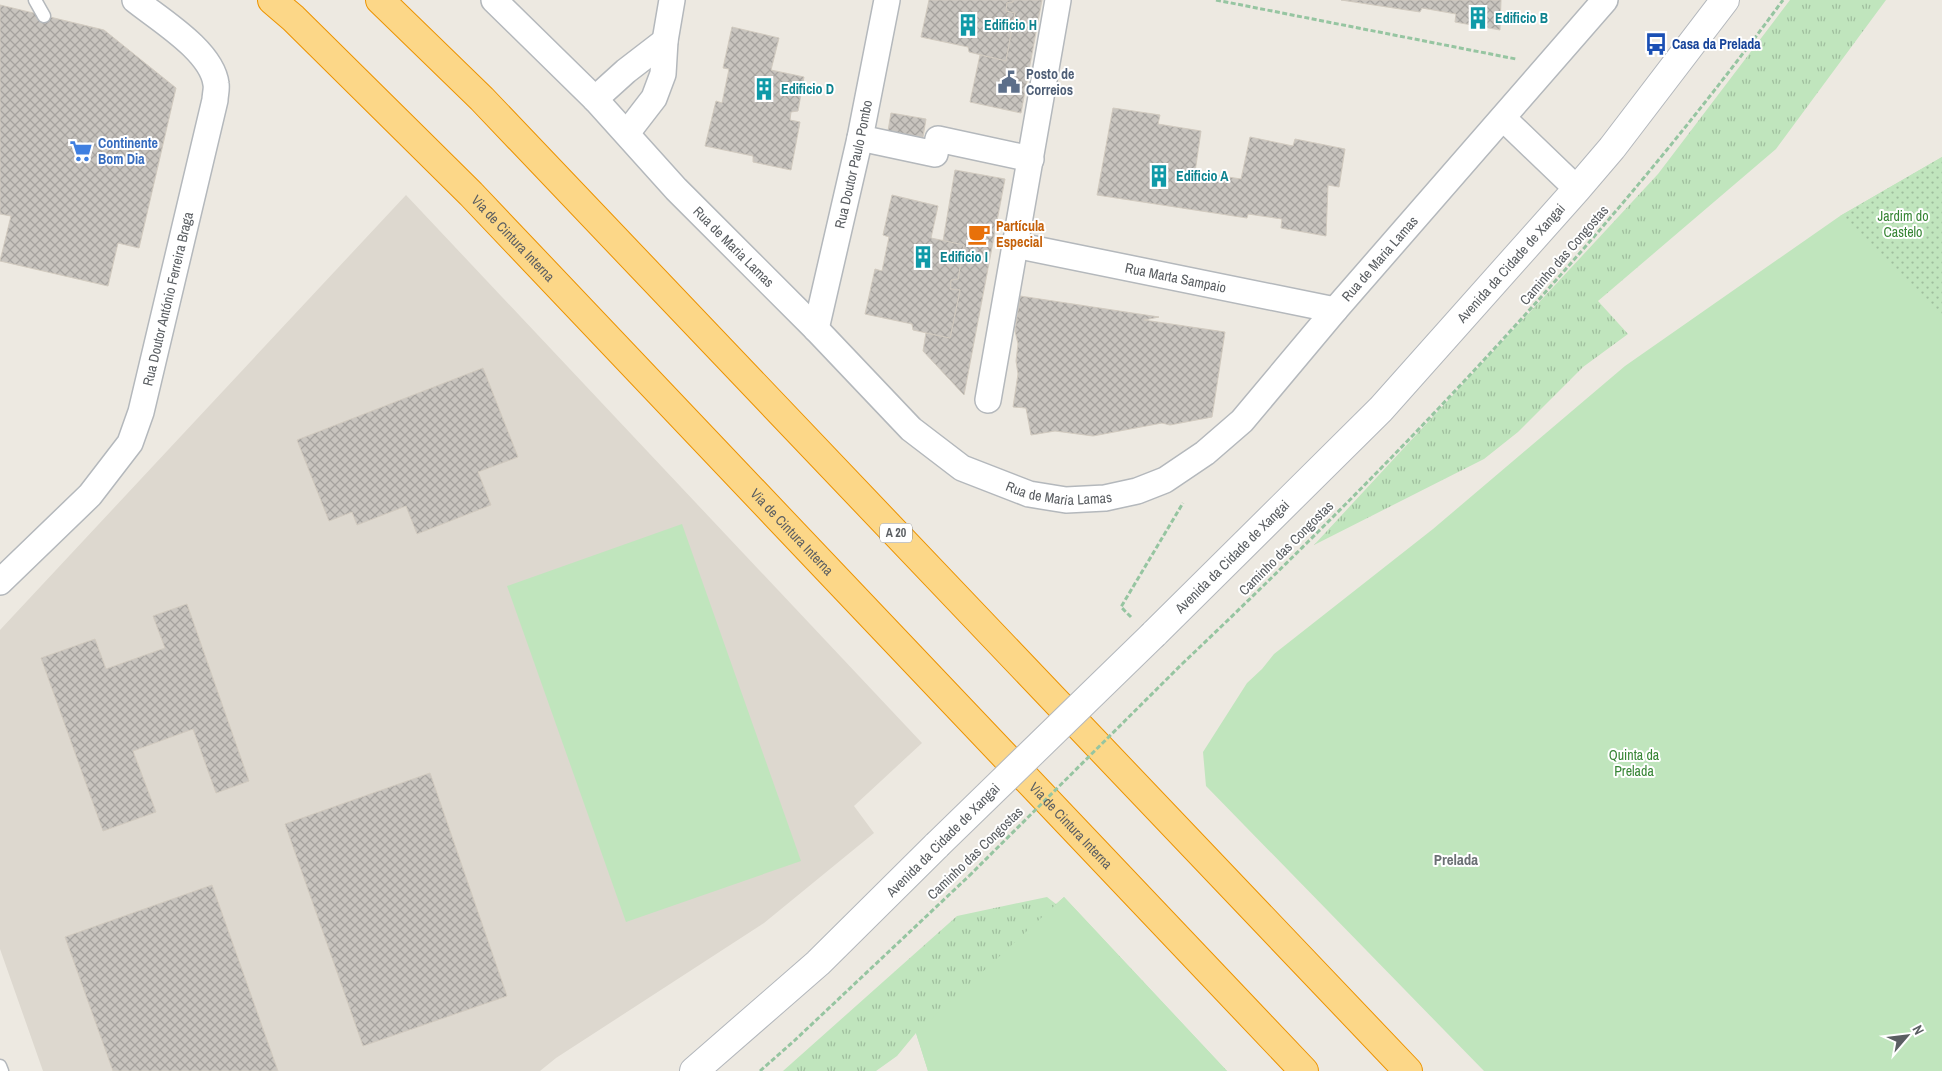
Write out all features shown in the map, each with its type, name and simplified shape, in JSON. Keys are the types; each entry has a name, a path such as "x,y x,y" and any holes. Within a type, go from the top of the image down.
{"highway":[{"name":"Via de Cintura Interna","path":"272,0 293,18 471,194 1304,1071"},
{"name":"A 20","path":"380,0 482,99 1408,1071"}],"main road":[{"name":"Avenida da Cidade de Xangai","path":"694,1071 818,963 1381,409 1577,190 1612,148 1724,0"}],"street":[{"name":"Rua Doutor António Ferreira Braga","path":"0,582 90,495 130,443 141,412 215,100 216,84 210,67 198,51 134,0"},
{"name":"Rua de Maria Lamas","path":"494,0 595,99 676,189 816,328 911,429 962,468 1029,494 1066,500 1106,498 1137,491 1165,480 1205,453 1242,421 1335,310 1604,0"},
{"path":"627,133 654,98 663,74 664,42 672,0"},
{"name":"Rua Doutor Paulo Pombo","path":"816,328 860,138 887,0"},
{"path":"988,400 1058,0"},
{"path":"595,99 626,71 664,42"},
{"path":"1503,118 1577,190"},
{"path":"860,138 935,154 938,139 1030,159"},
{"name":"Rua Marta Sampaio","path":"1015,245 1058,252 1335,310"}],"lane":[{"path":"35,0 44,16"},
{"path":"0,1066 2,1071"}],"path":[{"path":"1216,0 1548,65"},
{"name":"Caminho das Congostas","path":"760,1071 969,876 1385,465 1500,345 1619,209 1746,50 1783,0"},
{"path":"1128,596 1186,498"}],"shaded area":[{"path":"406,195 922,743 854,806 874,833 764,923 556,1058 540,1071 43,1071 0,949 0,630"}],"green space":[{"path":"1790,0 1886,0 1776,149 1598,301 1628,334 1583,367 1518,432 1484,459 1314,545 1658,174"},
{"name":"Quinta da Prelada","path":"1942,157 1942,1071 1484,1071 1206,786 1203,752 1247,683 1274,654 1433,529 1625,366 1840,216"},
{"name":"Jardim do Castelo","path":"1942,157 1942,317 1840,216"},
{"path":"682,524 801,861 626,922 507,586"},
{"path":"1047,897 1056,904 1064,897 1227,1071 928,1071 916,1033 897,1056 876,1071 783,1071 957,916"},
{"path":"1064,897 1227,1071 928,1071 916,1033"}],"building":[{"name":"Edificio H","path":"929,0 1014,0 1007,3 1006,11 1015,13 1006,61 969,52 968,47 921,37"},
{"path":"1014,0 1042,0 1021,113 970,102 980,55 1006,61 1015,13 1006,11 1007,3"},
{"name":"Edificio B","path":"1341,0 1501,0 1500,30 1455,22 1456,14 1422,8 1420,12"},
{"name":"Continente Bom Dia","path":"0,5 104,30 176,88 139,248 118,243 108,286 0,261 11,216 0,214"},
{"name":"Edificio D","path":"732,27 779,38 771,70 804,77 798,111 791,112 790,120 800,122 791,170 753,162 753,156 705,146 716,101 722,103 729,69 723,68"},
{"name":"Edificio A","path":"1113,108 1160,115 1158,124 1201,131 1195,172 1241,179 1250,137 1293,146 1295,139 1345,149 1339,187 1328,185 1326,236 1281,228 1282,219 1248,214 1247,218 1097,195"},
{"path":"891,113 926,119 923,137 888,131"},
{"path":"955,170 1005,179 964,395 923,351 926,333 950,338 960,290 950,289 951,280 958,279 964,245 943,241"},
{"name":"Edificio I","path":"892,195 938,206 931,238 964,245 958,279 951,280 950,289 960,290 950,338 913,330 912,324 865,314 875,269 882,271 889,237 883,235"},
{"path":"1020,296 1159,317 1144,320 1225,332 1212,417 1170,425 1162,423 1093,436 1055,431 1031,435 1026,408 1013,407 1018,374 1016,361 1018,344 1015,331"},
{"path":"483,368 518,457 478,472 491,505 417,534 406,506 357,525 352,512 329,521 297,440"},
{"path":"187,604 249,781 216,793 193,729 133,751 156,812 103,831 41,658 95,639 106,669 165,648 153,616"},
{"path":"430,773 507,996 363,1046 285,824"},
{"path":"212,885 278,1071 113,1071 65,937"}],"place":[{"name":"Edificio B","path":"1478,18"},
{"name":"Edificio H","path":"968,25"},
{"name":"Casa da Prelada","path":"1656,44"},
{"name":"Posto de Correios","path":"1009,82"},
{"name":"Edificio D","path":"764,89"},
{"name":"Continente Bom Dia","path":"81,151"},
{"name":"Edificio A","path":"1159,176"},
{"name":"Partícula Especial","path":"979,234"},
{"name":"Edificio I","path":"923,257"}],"district":[{"name":"Prelada","path":"1456,859"}]}
